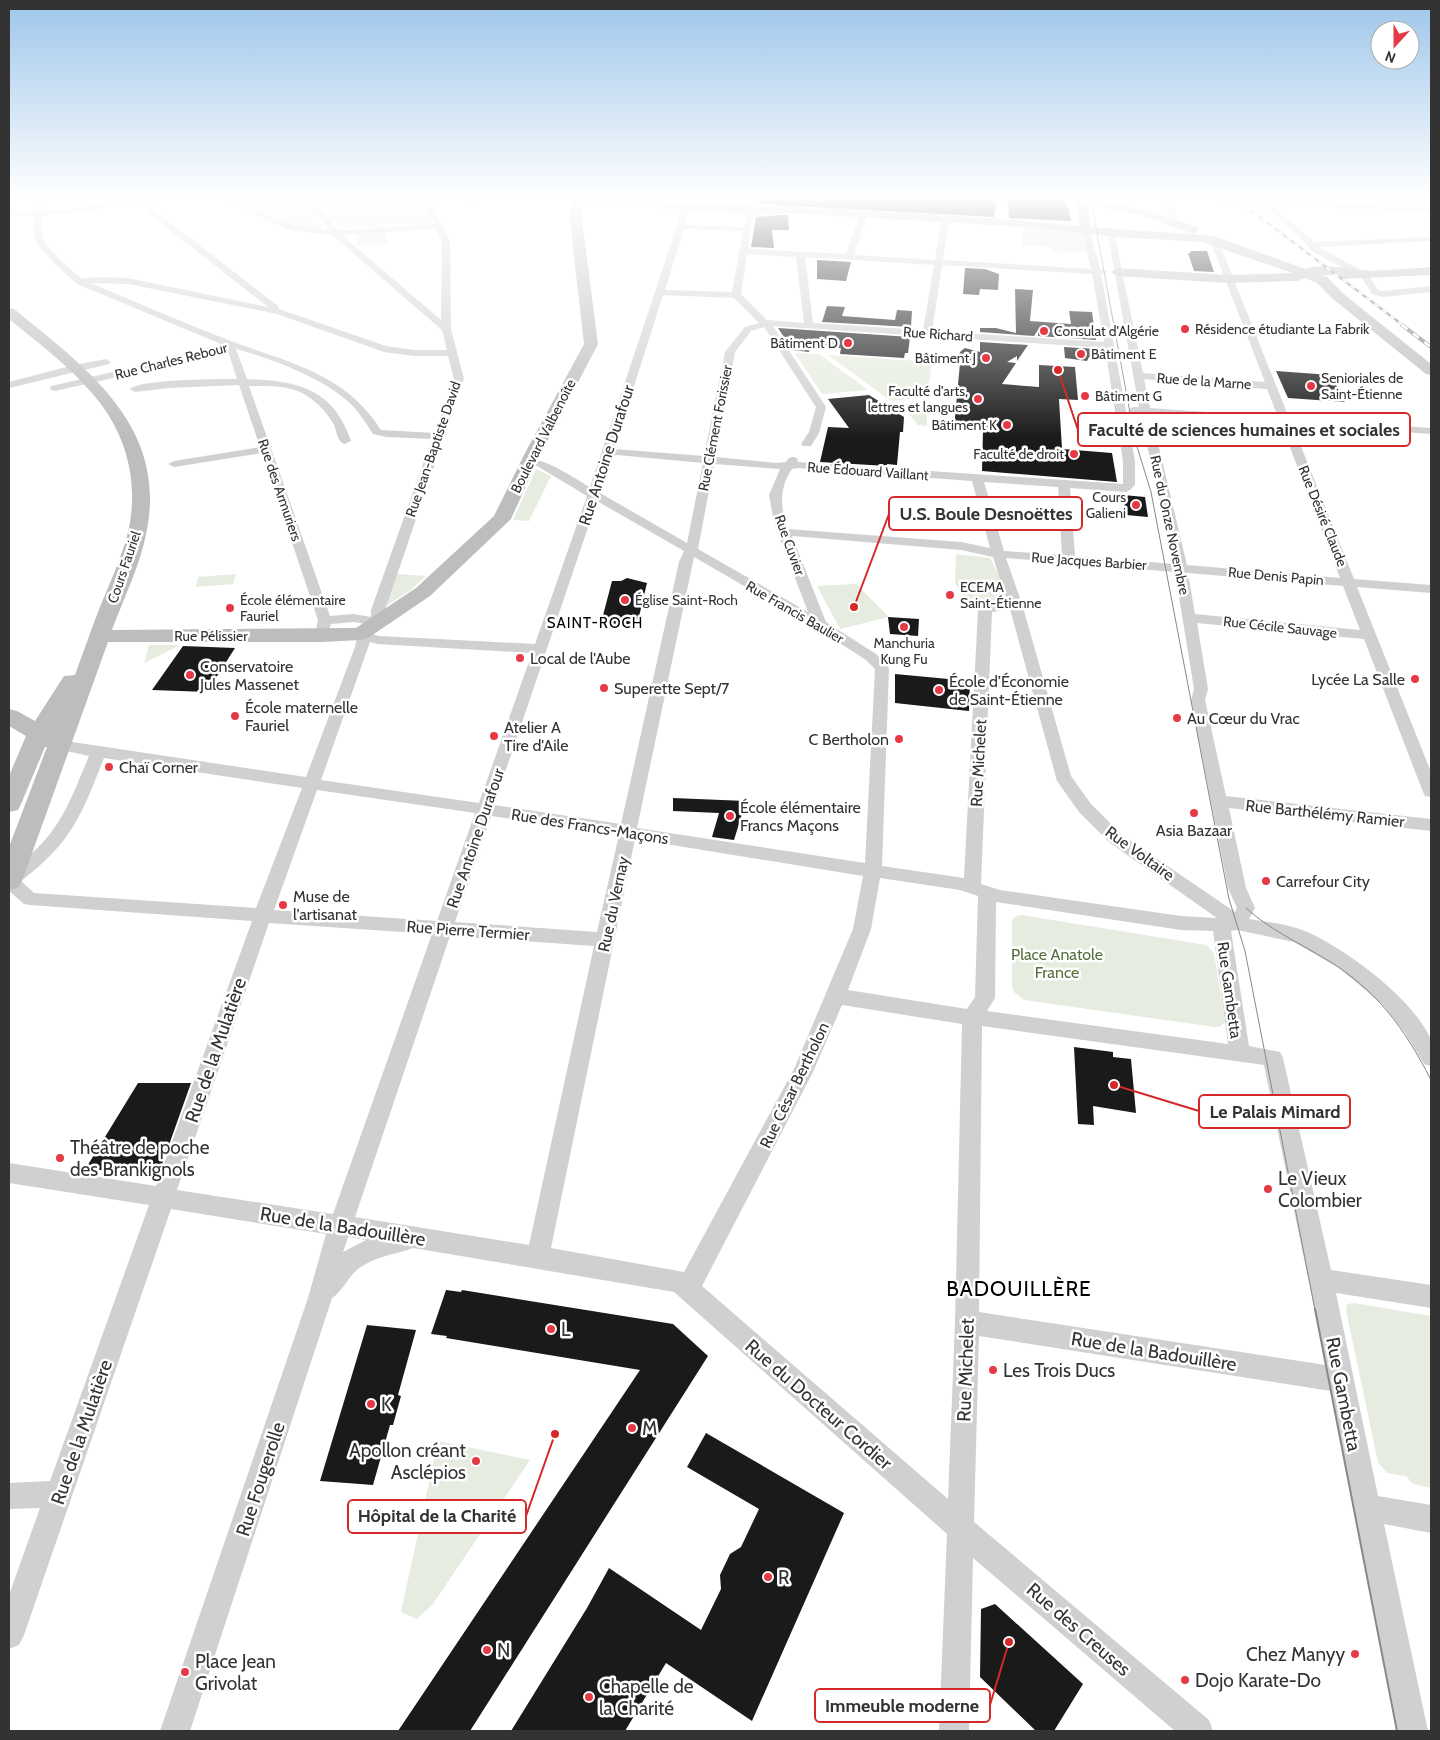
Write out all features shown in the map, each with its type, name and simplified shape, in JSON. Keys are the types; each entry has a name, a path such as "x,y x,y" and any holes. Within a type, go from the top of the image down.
{"main road":[{"name":"Boulevard Valbenoîte","path":"362,635 422,592 502,519 591,344 583,276"},
{"path":"1195,276 1228,278 1301,276"},
{"path":"1309,276 1332,294 1338,296 1431,372"},
{"name":"Cours Fauriel","path":"9,312 81,374 114,410 133,446 141,486 138,530 100,636 49,739 9,804"},
{"name":"Rue Pélissier","path":"100,636 323,628 362,635"},
{"path":"9,716 49,739"},
{"name":"Cours Fauriel","path":"9,881 49,739"}],"street":[{"path":"71,276 80,282 230,344"},
{"path":"234,276 279,312"},
{"path":"386,276 446,328"},
{"name":"Rue Jean-Baptiste David","path":"378,622 378,610 459,382 446,328 446,276"},
{"name":"Rue Antoine Durafour","path":"341,1226 607,453 664,276"},
{"path":"736,295 739,276"},
{"path":"803,276 810,326"},
{"path":"927,334 937,276"},
{"name":"Rue du Onze Novembre","path":"1097,276 1129,461 1129,486"},
{"name":"Rue du Onze Novembre","path":"1118,276 1145,411 1181,568 1201,690 1198,700 1218,801"},
{"path":"1365,276 1375,292 1383,294 1431,289"},
{"name":"Rue Désiré Claude","path":"1228,278 1431,792"},
{"path":"80,282 97,280 128,281 279,312 384,349 414,353 452,353"},
{"path":"1414,291 1426,298"},
{"path":"659,292 736,295 767,323"},
{"name":"Rue Richard","path":"767,323 1109,345"},
{"name":"Rue Cuvier","path":"767,323 821,407 814,433 809,438 793,466 784,472 775,496 780,523 820,624"},
{"name":"Rue Clément Forissier","path":"690,551 693,546 730,352 748,329 767,323"},
{"name":"Rue Charles Rebour","path":"54,388 81,374 118,374 230,344 246,348 310,374 347,396 366,416 376,432 440,436"},
{"name":"Rue des Armuriers","path":"230,344 266,449 323,628"},
{"path":"9,385 43,376 81,374 106,362"},
{"name":"Rue de la Marne","path":"1138,376 1271,386"},
{"path":"135,390 165,385 244,383 292,386 312,396 337,419 345,441"},
{"path":"1120,409 1431,430"},
{"path":"174,464 266,449"},
{"name":"Rue Édouard Vaillant","path":"607,453 617,452 1121,489 1129,486"},
{"name":"Rue Francis Baulier","path":"529,463 539,463 820,624 871,657 882,668 873,871"},
{"name":"Rue Voltaire","path":"977,478 998,554 1015,604 1063,776 1085,808 1116,839 1235,919"},
{"path":"1064,485 1069,559"},
{"name":"Rue Jacques Barbier","path":"784,532 961,546 998,554 1181,568"},
{"name":"Rue du Vernay","path":"538,1257 685,562 690,551"},
{"name":"Rue Denis Papin","path":"1181,568 1431,589"},
{"name":"Rue Michelet","path":"954,1731 967,1322 972,1017 985,998 979,889 985,611 990,607 1015,604"},
{"path":"323,628 354,618 378,622"},
{"name":"Rue Cécile Sauvage","path":"1190,618 1370,635"},
{"path":"362,635 377,640 540,649"},
{"name":"Rue de la Mulatière","path":"9,1635 263,915 362,647 362,635"},
{"name":"Rue des Francs-Maçons","path":"49,739 99,752 628,832 979,889"},
{"path":"99,752 77,805 66,825 51,846 9,881 30,899 263,915"},
{"name":"Rue Gambetta","path":"1218,801 1240,897 1235,919 1240,1054 1273,1058 1342,1380 1413,1731"},
{"name":"Rue Barthélémy Ramier","path":"1218,801 1431,825"},
{"name":"Rue César Bertholon","path":"682,1285 802,1072 836,996 862,929 873,871"},
{"path":"979,889 1181,923 1235,919 1299,936 1346,963 1390,1000 1412,1027 1431,1058"},
{"name":"Rue Pierre Termier","path":"263,915 606,940"},
{"path":"836,996 1240,1054"},
{"name":"Rue de la Badouillère","path":"9,1173 164,1196 538,1257 682,1285"},
{"name":"Rue Fougerolle","path":"174,1731 212,1625 320,1298 341,1226"},
{"path":"320,1298 334,1277 355,1257 379,1246 417,1238"},
{"path":"1321,1280 1431,1296"},
{"name":"Rue du Docteur Cordier","path":"682,1285 960,1528"},
{"name":"Rue de la Badouillère","path":"967,1322 1342,1380"},
{"path":"9,1496 59,1494"},
{"path":"1367,1507 1431,1519"},
{"name":"Rue des Creuses","path":"960,1528 1198,1731"}],"green space":[{"path":"795,353 819,354 868,390 822,394"},
{"path":"828,355 932,362 927,397 891,401"},
{"path":"927,401 927,426 918,425 907,412 909,411 900,405"},
{"path":"536,469 551,476 529,521 513,520"},
{"path":"956,554 990,558 1000,577 1005,601 989,603 980,609 969,607 955,583"},
{"path":"236,574 233,584 196,587 198,577"},
{"path":"397,574 426,576 411,590 386,606"},
{"path":"856,584 889,617 840,629 817,586"},
{"path":"149,645 180,645 144,663"},
{"name":"Place Anatole France","path":"1022,915 1206,945 1214,953 1225,1022 1219,1027 1215,1027 1024,1000 1014,992 1012,986 1012,920 1016,916"},
{"path":"1354,1303 1431,1316 1431,1488 1413,1484 1406,1476 1387,1473 1378,1462 1346,1310 1347,1304"},
{"path":"438,1441 530,1460 433,1604 417,1619 401,1612"}],"building":[{"path":"817,276 847,276 846,281 817,279"},
{"path":"964,276 999,276 998,290 980,289 979,295 963,294"},
{"path":"1015,289 1033,290 1030,321 1071,324 1069,311 1092,312 1096,340 1038,336 1038,330 1034,336 980,332 980,328 996,328 1016,333"},
{"path":"827,306 845,307 842,316 895,320 897,310 912,311 911,327 822,322"},
{"name":"Bâtiment D","path":"778,328 910,337 908,353 905,353 904,358 840,354 841,348 810,347 809,352 792,350"},
{"path":"980,342 1028,345 1017,361 1017,356 1007,362 1016,363 1002,384 1039,387 1039,365 1075,367 1078,400 1059,399 1062,449 1112,453 1117,482 982,471 983,430 954,428 960,363 953,363 965,348 980,352"},
{"name":"Bâtiment E","path":"1064,347 1097,349 1098,358 1089,357 1087,361 1065,358"},
{"name":"Senioriales de Saint-Étienne","path":"1276,371 1331,375 1345,402 1288,398"},
{"path":"869,395 904,417 903,432 900,432 897,465 820,462 828,427 849,428 828,399"},
{"name":"Cours Galieni","path":"1123,495 1145,497 1148,517 1126,515"},
{"name":"Église Saint-Roch","path":"627,578 647,583 637,625 601,623 612,581 621,581"},
{"name":"Manchuria Kung Fu","path":"888,617 919,619 918,636 890,634"},
{"name":"Conservatoire Jules Massenet","path":"183,646 235,648 207,692 152,690"},
{"path":"895,674 970,681 969,711 895,703"},
{"name":"École élémentaire Francs Maçons","path":"673,798 746,801 734,840 712,837 719,813 673,811"},
{"path":"1074,1047 1113,1052 1113,1057 1131,1059 1136,1113 1093,1106 1094,1125 1078,1124"},
{"path":"138,1083 191,1083 159,1173 149,1177 86,1168"},
{"path":"446,1290 461,1292 462,1290 673,1324 708,1356 470,1731 398,1731 640,1370 431,1334"},
{"name":"K","path":"367,1325 416,1330 398,1395 401,1396 393,1425 390,1425 373,1485 320,1481"},
{"name":"R","path":"706,1433 844,1513 752,1721 666,1663 625,1731 511,1731 587,1608 609,1568 701,1630 721,1589 720,1575 730,1554 741,1547 759,1509 687,1467"},
{"path":"995,1604 1083,1684 1054,1731 1036,1731 980,1677 981,1609"}],"tram line":[{"path":"1105,276 1135,440 1151,492 1229,899 1245,951 1315,1310"},
{"path":"1246,908 1274,929 1342,970 1374,996 1399,1026 1431,1080"},
{"path":"1315,1309 1397,1731"}],"railway":[{"path":"1338,276 1404,326"},
{"path":"1402,325 1431,347"}],"place":[{"name":"Résidence étudiante La Fabrik","path":"1185,329"},
{"name":"Consulat d'Algérie","path":"1044,331"},
{"name":"Bâtiment D","path":"848,343"},
{"name":"Bâtiment E","path":"1081,354"},
{"name":"Bâtiment J","path":"986,358"},
{"name":"Faculté de sciences humaines et sociales","path":"1058,370"},
{"name":"Senioriales de Saint-Étienne","path":"1311,386"},
{"name":"Bâtiment G","path":"1085,396"},
{"name":"Faculté d'arts, lettres et langues","path":"978,399"},
{"name":"Bâtiment K","path":"1007,425"},
{"name":"Faculté de droit","path":"1074,454"},
{"name":"Cours Galieni","path":"1136,505"},
{"name":"ECEMA Saint-Étienne","path":"950,595"},
{"name":"Église Saint-Roch","path":"625,600"},
{"name":"U.S. Boule Desnoëttes","path":"854,607"},
{"name":"École élémentaire Fauriel","path":"230,608"},
{"name":"Manchuria Kung Fu","path":"904,627"},
{"name":"Local de l'Aube","path":"520,658"},
{"name":"Conservatoire Jules Massenet","path":"190,675"},
{"name":"Lycée La Salle","path":"1415,679"},
{"name":"Superette Sept/7","path":"604,688"},
{"name":"École d’Économie de Saint-Étienne","path":"939,690"},
{"name":"École maternelle Fauriel","path":"235,716"},
{"name":"Au Cœur du Vrac","path":"1177,718"},
{"name":"Atelier A Tire d'Aile","path":"494,736"},
{"name":"C Bertholon","path":"899,739"},
{"name":"Chaï Corner","path":"109,767"},
{"name":"Asia Bazaar","path":"1194,813"},
{"name":"École élémentaire Francs Maçons","path":"730,816"},
{"name":"Carrefour City","path":"1266,881"},
{"name":"Muse de l'artisanat","path":"283,905"},
{"name":"Le Palais Mimard","path":"1114,1085"},
{"name":"Théâtre de poche des Brankignols","path":"60,1158"},
{"name":"Le Vieux Colombier","path":"1268,1189"},
{"name":"L","path":"551,1329"},
{"name":"Les Trois Ducs","path":"993,1370"},
{"name":"K","path":"371,1404"},
{"name":"M","path":"632,1428"},
{"name":"Hôpital de la Charité","path":"555,1434"},
{"name":"Apollon créant Asclépios","path":"476,1461"},
{"name":"R","path":"768,1577"},
{"name":"Immeuble moderne","path":"1009,1642"},
{"name":"N","path":"487,1650"},
{"name":"Chez Manyy","path":"1355,1654"},
{"name":"Place Jean Grivolat","path":"185,1672"},
{"name":"Dojo Karate-Do","path":"1185,1680"},
{"name":"Chapelle de la Charité","path":"589,1697"}],"district":[{"name":"SAINT-ROCH","path":"595,623"},
{"name":"BADOUILLÈRE","path":"1019,1289"}]}
